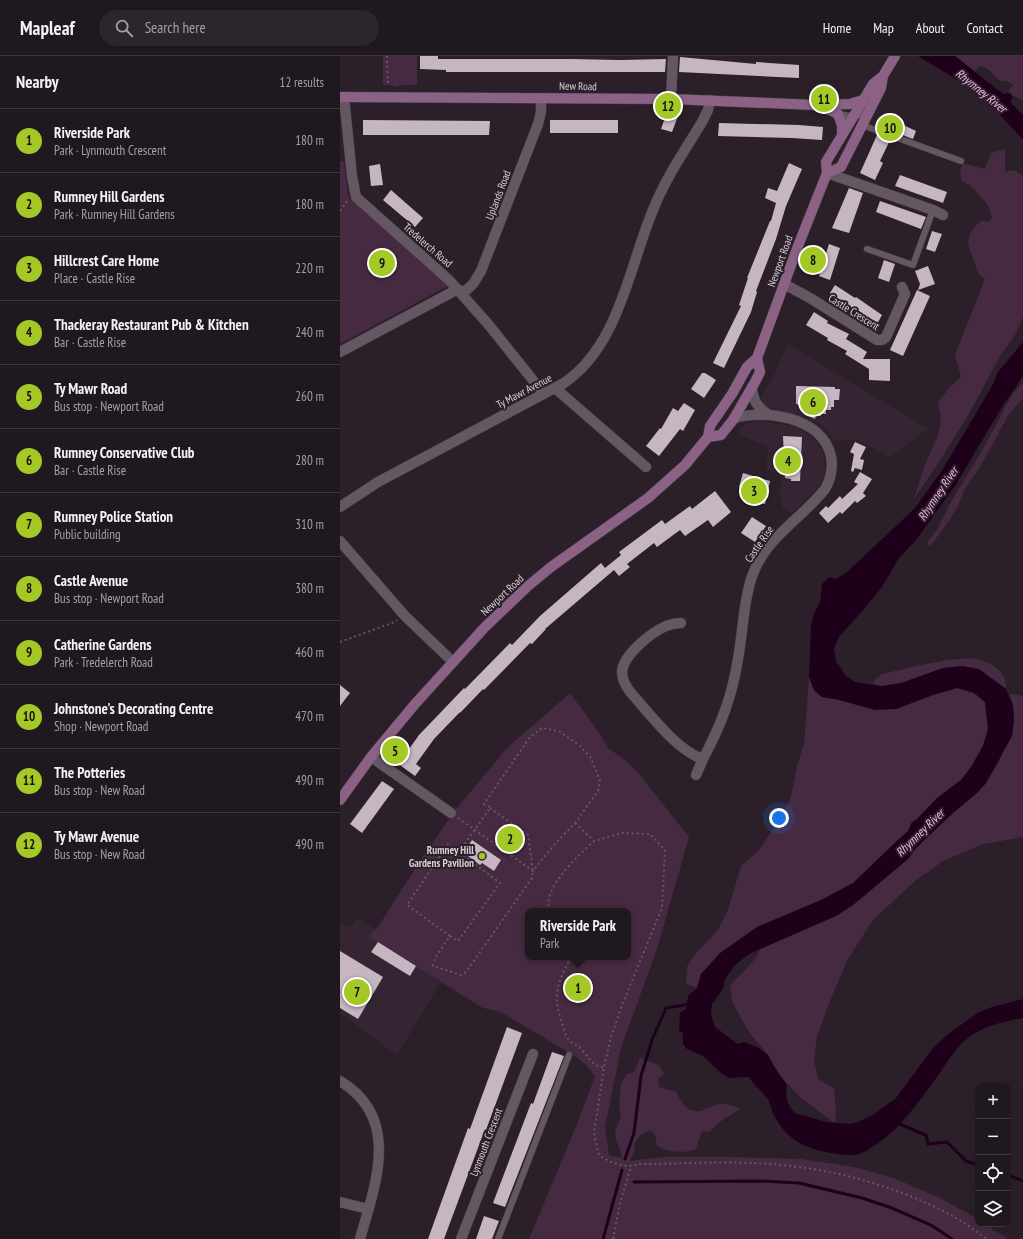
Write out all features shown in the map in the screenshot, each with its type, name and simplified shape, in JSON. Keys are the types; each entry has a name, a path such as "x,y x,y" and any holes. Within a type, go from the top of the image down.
{"main road":[{"name":"Newport Road","path":"340,800 371,757 414,704 485,627 533,582 567,555 648,498 680,469 708,437 710,426 732,394 747,367 757,358 827,173 826,162 873,84 883,76 893,59"},
{"name":"Newport Road","path":"827,173 841,167 882,88 883,76"},
{"name":"New Road","path":"342,96 671,99 815,105 850,104 863,100"},
{"name":"New Road","path":"815,105 838,114"},
{"path":"838,114 842,124 842,134"},
{"name":"Newport Road","path":"708,437 722,435 734,418 760,372 757,358"}],"street":[{"path":"671,99 674,56"},
{"name":"Tredelerch Road","path":"342,96 356,198 460,292 544,394"},
{"name":"Uplands Road","path":"340,352 460,292 473,284 481,271 538,124 541,112 541,98"},
{"name":"Ty Mawr Avenue","path":"340,507 378,482 555,388 572,378 584,367 598,349 606,334 619,306 658,197 702,122 708,110 710,100"},
{"path":"827,173 933,210 943,215"},
{"name":"Castle Crescent","path":"784,284 810,298 877,340 882,340 886,337 905,294 902,288"},
{"path":"555,388 646,467"},
{"path":"752,388 756,404 760,409 769,415"},
{"name":"Castle Rise","path":"696,775 720,726 732,693 748,594 755,569 774,540 825,489 831,474 831,461 828,448 815,430 796,421 769,415 746,415 734,418"},
{"path":"340,540 406,616 452,662"},
{"path":"681,623 667,625 655,632 634,650 625,662 622,671 623,678 631,693 680,746 692,755 703,759"},
{"path":"371,757 451,813"},
{"name":"Lynmouth Crescent","path":"461,1239 533,1054"},
{"path":"340,1081 362,1100 372,1118 379,1136 380,1160 360,1239"},
{"path":"340,1202 368,1209"}],"lane":[{"path":"838,114 853,116 861,114 867,104 874,101"},
{"path":"862,125 961,161"},
{"path":"867,249 913,265 933,210"},
{"path":"498,1239 569,1055"}],"path":[{"path":"387,56 388,84"},
{"path":"340,642 397,620"},
{"path":"450,936 435,958 433,966 461,975 466,972 481,952 532,878 533,871 528,835 484,804 530,737 542,728 559,731 580,746 591,758 600,781 598,791 575,823 554,845 533,871"},
{"path":"459,852 490,808"},
{"path":"451,813 533,871"},
{"path":"575,823 594,841"},
{"path":"549,908 551,893 556,880 594,841 622,833 650,834 665,850 662,908 622,1004 611,1037 604,1068 594,1133 600,1156 620,1165 631,1167 639,1164 781,1164 846,1175 888,1188 943,1211 987,1239"},
{"path":"448,844 500,883 458,941 450,936 407,905 448,844"},
{"path":"569,960 557,986 556,995 558,1013 570,1042 582,1049 588,1058 594,1063 604,1068"},
{"path":"613,1239 620,1203 631,1167"}],"shaded area":[{"path":"383,56 417,56 417,85 401,85 395,87 383,85"},
{"path":"955,56 1023,56 1023,100 1012,95 1009,91 1013,85 1007,81 1001,81 988,69 982,66 979,66 975,72"},
{"path":"878,114 916,131 912,142 872,126"},
{"path":"1005,149 1005,172 1014,170 1023,176 1023,317 1015,335 1000,356 970,412 914,499 924,467 938,436 941,419 938,402 950,387 961,377 955,355 985,279 978,273 968,243 970,234 975,226 981,221 989,222 992,218 988,205 971,186 962,181 960,173 962,163 985,169 991,153"},
{"path":"344,161 350,200 353,199 363,210 445,282 446,287 340,344 340,162"},
{"path":"788,344 928,429 889,457 856,439 834,442 828,432 819,423 768,408 763,403 762,395 774,375"},
{"path":"1023,382 1023,398 1009,414 979,469 964,490 958,506 948,522 932,544 928,546 928,541 937,530 952,500 983,449 1012,395"},
{"path":"759,421 798,427 817,442 824,453 825,469 823,480 816,490 792,513 783,508 781,496 778,494 782,485 778,474 766,469 769,447 738,434 741,427 747,422"},
{"path":"971,658 990,664 1000,671 1005,682 1006,689 997,682 917,678 901,683 882,686 875,685 873,681 882,674 948,660"},
{"path":"809,677 814,690 822,697 896,709 957,688 974,693 985,702 988,729 983,746 971,767 961,780 937,798 917,819 912,822 908,831 853,883 821,900 757,927 701,974 697,988 686,984 687,967 695,954 718,930 728,910 741,866 760,849 780,819 791,797 797,766 804,744"},
{"path":"570,693 602,737 608,748 625,760 639,774 689,837 657,949 621,1048 605,1127 609,1155 622,1158 615,1135 617,1125 621,1118 619,1106 621,1083 627,1074 634,1072 640,1058 659,1065 664,1074 658,1079 659,1087 676,1092 681,1101 690,1110 704,1110 717,1104 730,1105 740,1109 721,1121 709,1132 702,1131 696,1149 691,1151 676,1152 666,1150 657,1146 655,1135 651,1130 642,1134 635,1142 634,1151 630,1161 664,1157 730,1157 801,1159 854,1167 896,1179 940,1198 975,1217 975,1227 990,1227 1008,1239 529,1239 578,1122 595,1076 578,1058 499,1011 483,1008 369,937 374,929 376,930 422,858 457,808 507,748"},
{"path":"1009,694 1023,696 1023,837 983,844 943,861 915,881 873,920 848,959 831,998 817,1036 814,1060 818,1079 834,1088 836,1111 835,1123 801,1098 780,1076 768,1055 748,1031 732,1001 730,986 751,964 760,949 836,916 853,905 908,859 916,848 953,813 977,793 986,783 999,762 1014,720 1013,705"},
{"path":"357,918 374,929 370,937 441,982 397,1055 340,1013 340,923 350,928"}],"water":[{"name":"Rhymney River","path":"918,56 955,56 1003,94 1010,93 1013,97 1010,102 1023,115 1023,140 995,109 974,90"},
{"name":"Rhymney River","path":"1023,342 1023,376 1002,407 955,486 916,540 899,558 882,587 839,637 834,649 836,661 846,676 855,682 882,686 901,683 943,668 963,666 979,669 1006,689 1013,705 1014,720 1012,736 986,783 977,793 953,813 916,848 908,859 853,905 836,916 751,953 736,964 725,979 723,989 712,1004 711,1015 715,1027 738,1044 744,1042 757,1047 768,1055 787,1085 787,1100 795,1113 826,1122 849,1124 858,1122 874,1114 896,1098 933,1048 948,1034 979,1012 1023,999 1023,1018 988,1027 965,1040 951,1056 911,1112 895,1129 875,1146 855,1155 843,1155 814,1149 798,1142 785,1132 774,1115 767,1098 749,1077 730,1078 722,1074 703,1056 687,1049 683,1044 683,1033 679,1031 680,1012 686,1009 688,996 697,988 701,974 720,953 757,927 821,900 853,883 908,831 912,822 917,819 937,798 961,780 971,767 983,746 988,729 985,702 974,693 957,688 896,709 875,710 822,697 814,690 809,677 811,625 814,613 820,602 822,584 829,577 836,579 847,572 914,509 941,472 992,386 998,372"}],"building":[{"path":"420,56 438,56 438,59 666,59 665,72 446,72 446,70 420,69"},
{"path":"680,57 756,64 756,62 799,65 799,78 679,72"},
{"path":"667,112 678,116 672,132 661,129"},
{"path":"363,120 490,121 489,135 363,135"},
{"path":"550,120 618,120 618,133 550,133"},
{"path":"885,121 897,126 899,123 916,131 913,139 882,127"},
{"path":"719,123 823,127 822,140 718,136"},
{"path":"877,135 890,140 880,161 883,163 875,180 860,173"},
{"path":"789,163 802,169 786,206 776,239 756,291 757,292 751,312 724,368 713,363 741,306 739,305 747,278 771,221 776,203 765,198 768,188 777,191"},
{"path":"380,164 383,185 371,186 369,166"},
{"path":"900,175 947,192 943,203 895,186"},
{"path":"849,188 863,193 849,233 832,228"},
{"path":"391,190 423,218 415,227 383,200"},
{"path":"880,201 926,217 921,229 876,212"},
{"path":"932,231 942,234 935,252 926,249"},
{"path":"829,244 840,248 830,280 819,276"},
{"path":"884,260 895,264 889,282 878,278"},
{"path":"928,266 935,284 918,290 920,284 915,271"},
{"path":"835,285 882,315 876,326 845,304 842,304 830,296 830,293"},
{"path":"917,290 930,296 903,356 890,350"},
{"path":"814,312 828,321 827,323 849,334 846,339 867,352 863,359 890,359 890,381 869,380 869,369 845,354 847,351 827,340 828,338 806,325"},
{"path":"702,373 705,373 716,380 704,398 691,389"},
{"path":"796,386 835,387 835,389 840,389 839,400 834,400 834,407 831,407 831,410 826,410 826,414 816,416 815,419 805,415 806,406 796,404"},
{"path":"684,403 695,410 683,431 680,429 659,456 646,446 660,428 661,429 673,408 678,411"},
{"path":"783,436 802,437 800,481 791,481 791,479 785,478"},
{"path":"855,442 866,447 860,459 864,460 862,470 855,468 853,472 851,471 854,454 850,452"},
{"path":"860,472 872,479 863,493 866,496 857,503 855,501 842,514 840,512 828,523 819,513 826,506 828,508 840,496 842,499 858,484 854,482"},
{"path":"743,473 770,481 765,504 746,500 747,496 740,494 742,488 739,487"},
{"path":"715,491 731,512 713,527 708,520 685,536 680,530 657,547 654,543 627,564 630,567 619,576 614,570 545,629 532,644 530,643 460,712 434,739 416,764 421,768 415,776 397,763 419,735 464,688 465,689 510,643 512,645 540,616 601,563 605,568 621,555 619,552 662,520 665,524 690,506 692,509"},
{"path":"752,517 766,526 755,542 741,533"},
{"path":"340,685 350,693 340,706"},
{"path":"382,781 394,789 362,833 350,824"},
{"name":"Rumney Hill Gardens Pavilion","path":"472,840 501,860 494,871 482,863 480,865 464,853"},
{"path":"378,942 416,966 410,976 371,952"},
{"path":"340,951 383,977 358,1019 340,1008"},
{"path":"507,1027 522,1033 486,1130 485,1129 444,1239 428,1239 468,1128 470,1129"},
{"path":"552,1052 564,1056 505,1207 493,1203 531,1103 533,1104"},
{"path":"484,1216 499,1221 492,1239 476,1239"}],"waterway":[{"path":"625,1159 634,1133 641,1076 652,1040 666,1008 691,1004"},
{"path":"897,1123 926,1135 928,1144 947,1142 966,1161 975,1164"},
{"path":"603,1239 622,1170"},
{"path":"1011,1176 1023,1181"},
{"path":"634,1182 760,1181 799,1183 862,1198 892,1208 931,1225 952,1239"}],"place":[{"name":"The Potteries","path":"824,99"},
{"name":"Ty Mawr Avenue","path":"668,106"},
{"name":"Johnstone's Decorating Centre","path":"890,128"},
{"name":"Castle Avenue","path":"813,260"},
{"name":"Catherine Gardens","path":"382,263"},
{"name":"Rumney Conservative Club","path":"813,402"},
{"name":"Thackeray Restaurant Pub & Kitchen","path":"788,461"},
{"name":"Hillcrest Care Home","path":"754,491"},
{"name":"Ty Mawr Road","path":"395,751"},
{"name":"Rumney Hill Gardens","path":"510,839"},
{"name":"Rumney Hill Gardens Pavilion","path":"482,856"},
{"name":"Riverside Park","path":"578,988"},
{"name":"Rumney Police Station","path":"357,992"}]}
